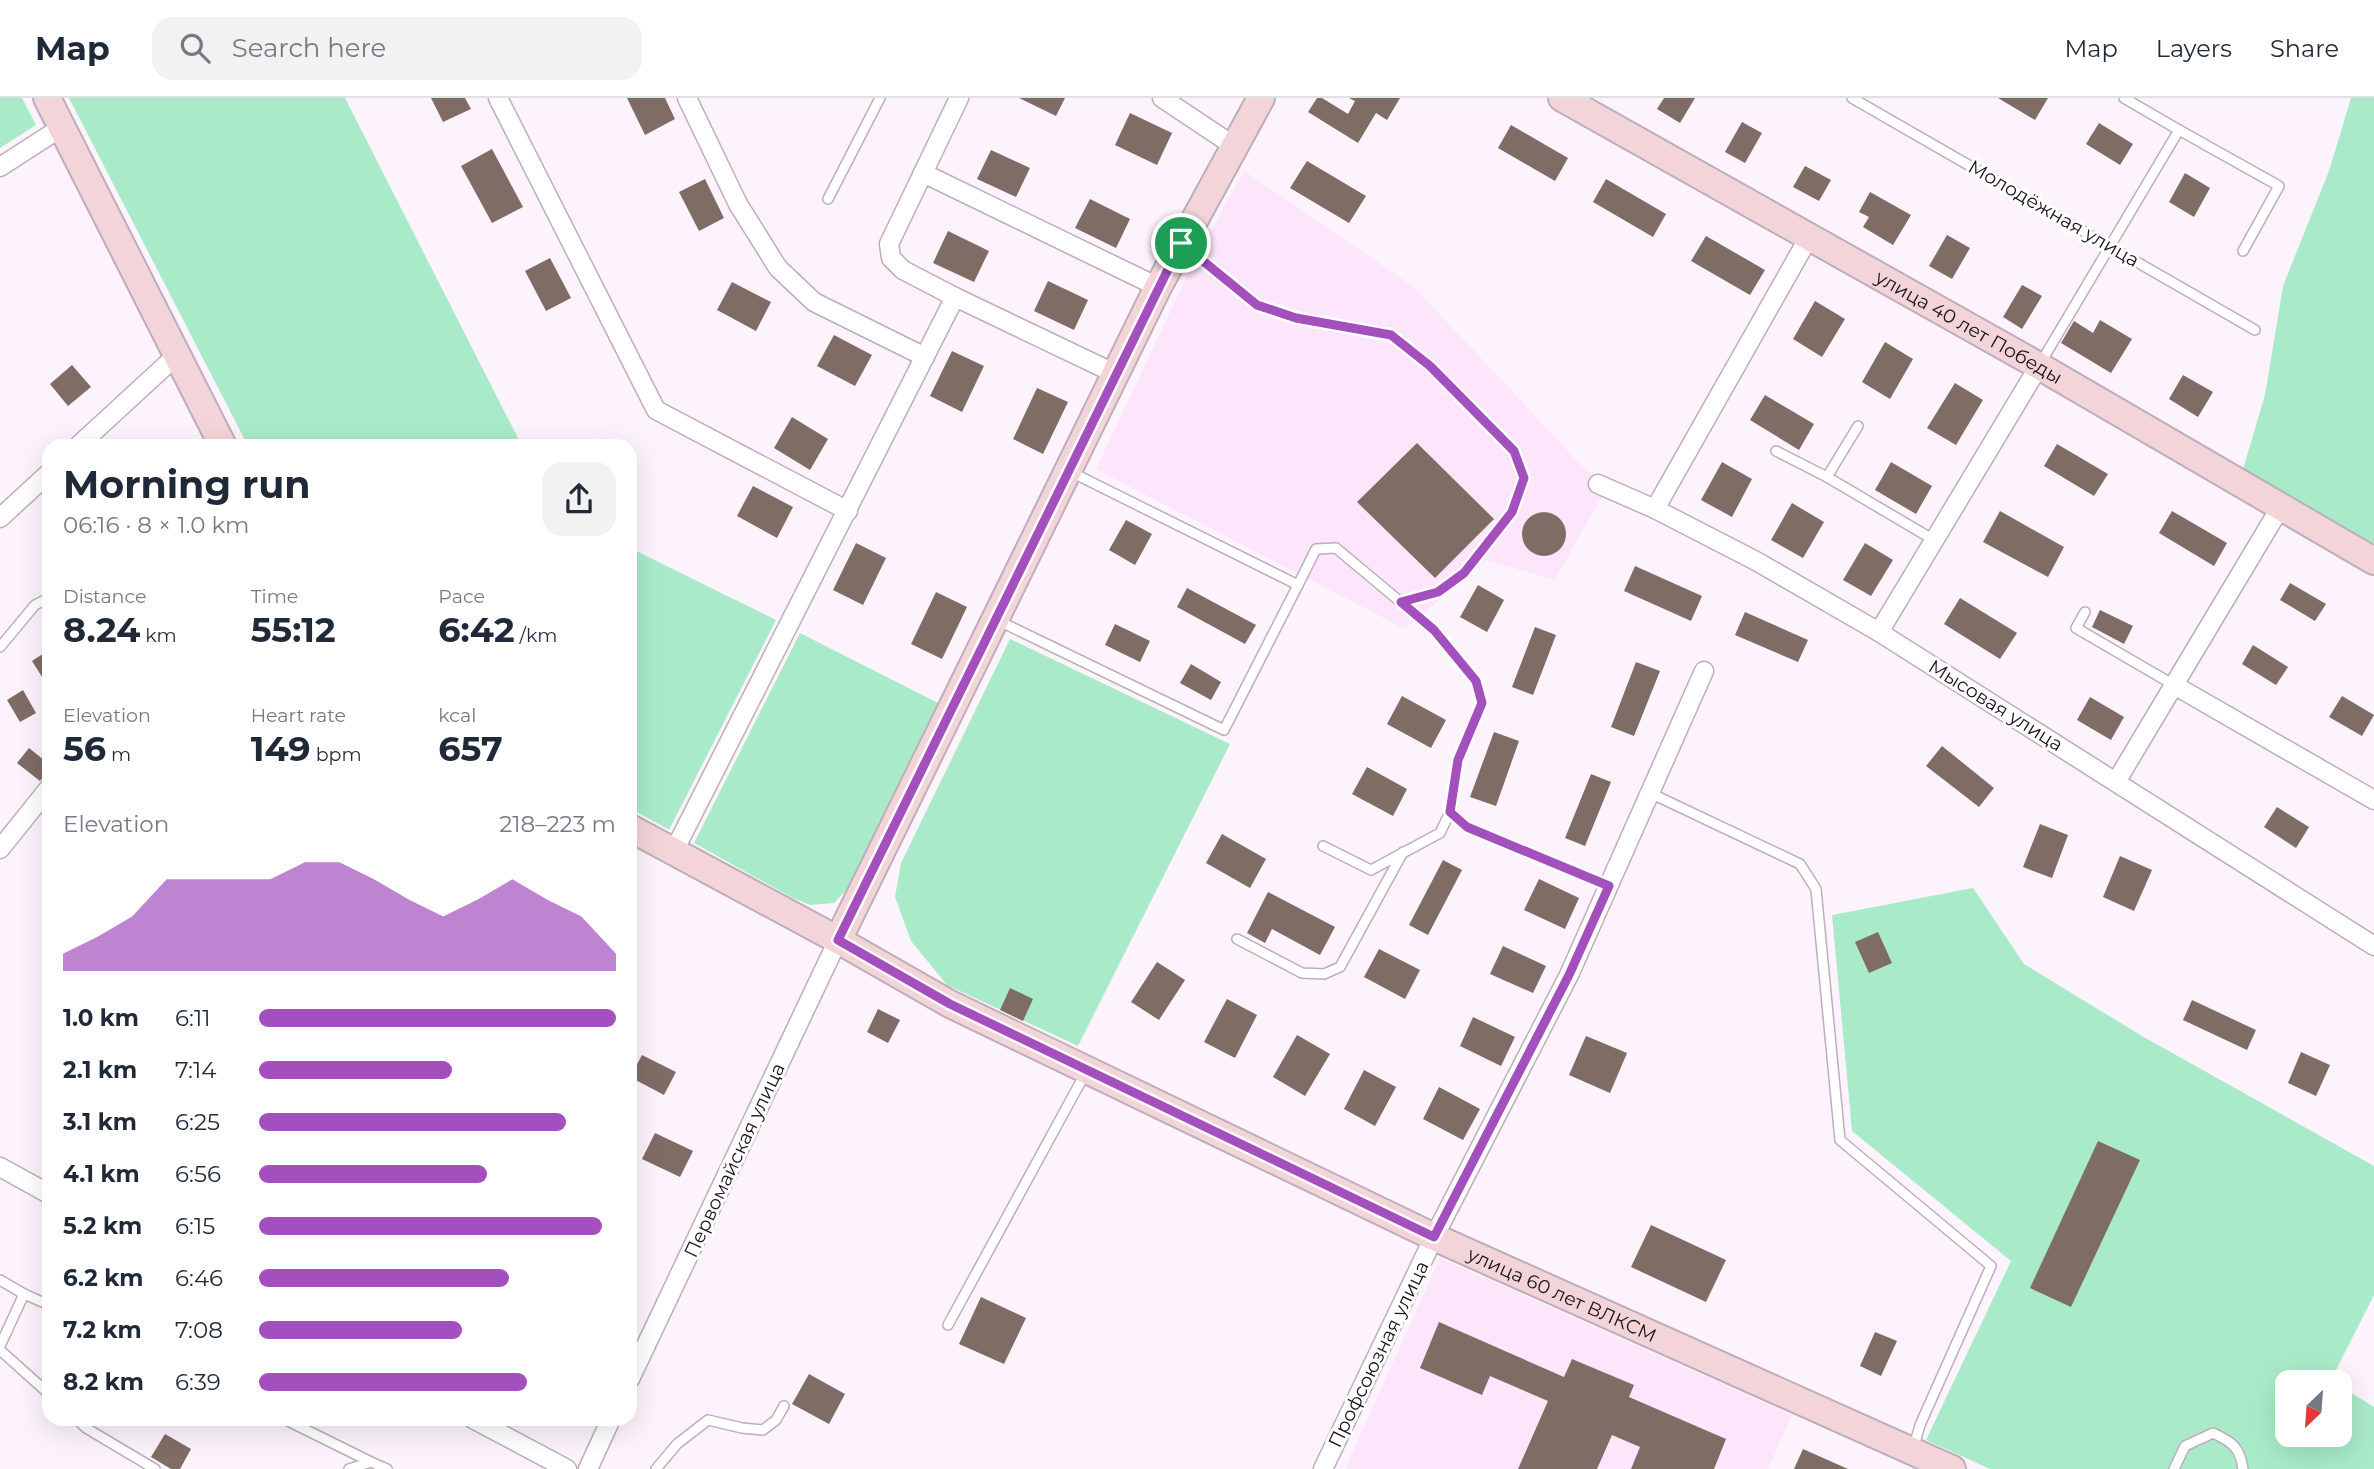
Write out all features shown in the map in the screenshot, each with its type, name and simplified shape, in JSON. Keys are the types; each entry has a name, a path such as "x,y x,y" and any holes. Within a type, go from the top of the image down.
{"street":[{"path":"47,98 219,439"},
{"path":"498,98 656,410 848,511"},
{"path":"687,98 738,204 778,268 814,302 925,357"},
{"path":"958,98 889,244 891,258 903,270 955,298 1116,374"},
{"path":"1162,98 1234,146"},
{"path":"838,940 997,621 1158,287 1261,98"},
{"name":"улица 40 лет Победы","path":"1562,98 2039,366 2374,561"},
{"path":"0,167 62,127"},
{"path":"923,173 1158,287"},
{"path":"1655,509 1809,237"},
{"path":"674,851 955,298"},
{"path":"86,439 177,355"},
{"path":"1879,632 2039,366"},
{"path":"0,518 42,479"},
{"name":"Мысовая улица","path":"1598,484 1655,509 1756,561 1879,632 2374,946"},
{"path":"2116,782 2280,508"},
{"name":"Профсоюзная улица","path":"1323,1469 1434,1237 1569,975 1704,671"},
{"path":"2174,685 2374,800"},
{"path":"0,849 42,797"},
{"name":"улица 60 лет ВЛКСМ","path":"637,832 950,1004 1434,1237 1909,1459 1952,1469"},
{"name":"Первомайская улица","path":"637,1364 838,940"},
{"path":"0,1167 42,1190"},
{"path":"486,1426 567,1469"},
{"path":"587,1469 608,1426"}],"lane":[{"path":"828,199 880,98"},
{"name":"Молодёжная улица","path":"1852,98 2255,330"},
{"path":"2124,98 2278,186 2243,251"},
{"path":"2039,366 2179,130"},
{"path":"1181,243 1257,305 1296,318 1391,335 1430,366 1514,451 1524,478 1512,512 1464,573 1438,592 1401,602"},
{"path":"1827,477 1858,426"},
{"path":"1776,451 1827,477 1934,540"},
{"path":"1068,471 1298,585"},
{"path":"997,621 1224,730 1316,549 1336,548 1434,630 1476,681 1482,703 1458,760 1450,812 1440,833 1371,870 1323,846"},
{"path":"0,647 35,605 42,602"},
{"path":"2085,612 2076,628 2174,685"},
{"path":"1650,793 1800,864 1816,889 1840,1140 1991,1266 1920,1425 1909,1459"},
{"path":"1450,812 1467,827 1609,886"},
{"path":"1237,939 1302,972 1324,974 1340,967 1404,852"},
{"path":"947,1325 1087,1070"},
{"path":"0,1280 42,1303"},
{"path":"24,1294 0,1348 42,1387"},
{"path":"656,1469 677,1444 708,1420 763,1430 776,1420 784,1406"},
{"path":"84,1426 155,1469"},
{"path":"298,1426 387,1469"},
{"path":"2174,1469 2185,1446 2213,1433 2232,1442 2243,1469"},
{"path":"349,1469 372,1462"}],"shaded area":[{"path":"1244,171 1414,287 1587,471 1610,482 1555,580 1486,560 1405,629 1096,469 1194,261"},
{"path":"1440,1258 1792,1415 1768,1469 1345,1469"}],"green space":[{"path":"0,98 22,98 36,125 0,148"},
{"path":"69,98 345,98 518,439 244,439"},
{"path":"2351,98 2374,98 2374,547 2243,469 2265,395 2283,286 2329,171"},
{"path":"637,551 776,620 669,830 637,812"},
{"path":"800,633 944,706 855,881 834,903 810,905 694,843"},
{"path":"1010,639 1230,744 1078,1046 947,985 911,941 895,897 901,863"},
{"path":"1973,888 2024,964 2142,1036 2374,1166 2374,1295 2336,1370 2275,1370 2275,1447 2352,1447 2352,1393 2374,1407 2374,1469 1990,1469 1926,1440 2011,1261 1852,1131 1832,915"}],"building":[{"path":"431,98 465,98 471,109 443,122"},
{"path":"627,98 665,98 675,119 645,135"},
{"path":"1019,98 1065,98 1056,116"},
{"path":"1317,98 1322,98 1348,114 1355,101 1349,98 1400,98 1387,120 1376,113 1358,143 1308,112"},
{"path":"1664,98 1695,98 1680,123 1657,109"},
{"path":"1998,98 2048,98 2035,120"},
{"path":"1130,113 1172,133 1157,165 1115,145"},
{"path":"1742,122 1762,133 1745,163 1725,152"},
{"path":"2099,123 2133,144 2120,165 2086,144"},
{"path":"1511,125 1568,158 1555,181 1498,148"},
{"path":"492,149 523,207 492,223 461,166"},
{"path":"991,150 1030,168 1016,197 977,179"},
{"path":"1307,161 1366,196 1349,223 1290,188"},
{"path":"1805,166 1831,180 1819,201 1793,187"},
{"path":"2185,173 2210,188 2194,217 2169,202"},
{"path":"705,179 724,218 699,231 679,192"},
{"path":"1606,179 1666,214 1653,237 1593,202"},
{"path":"1870,192 1911,215 1893,245 1863,227 1869,217 1859,212"},
{"path":"1090,199 1130,219 1116,248 1075,228"},
{"path":"948,231 989,251 974,282 933,263"},
{"path":"1947,235 1970,248 1952,279 1929,266"},
{"path":"1706,236 1765,270 1750,295 1691,261"},
{"path":"550,258 571,298 546,311 525,271"},
{"path":"1048,281 1088,300 1074,330 1034,311"},
{"path":"732,282 771,302 756,331 717,310"},
{"path":"2022,285 2042,296 2022,329 2003,317"},
{"path":"1815,301 1845,319 1822,357 1793,339"},
{"path":"2100,320 2132,339 2111,373 2061,343 2074,321 2093,333"},
{"path":"834,335 872,355 855,386 817,366"},
{"path":"1885,342 1913,359 1890,399 1862,382"},
{"path":"952,351 984,366 962,412 930,396"},
{"path":"72,365 91,387 68,406 50,384"},
{"path":"2183,375 2213,392 2198,417 2169,399"},
{"path":"1955,383 1983,400 1956,445 1927,428"},
{"path":"1037,388 1068,402 1043,454 1013,439"},
{"path":"1765,395 1814,424 1799,450 1750,420"},
{"path":"792,417 828,439 810,470 774,448"},
{"path":"1417,443 1494,519 1435,578 1357,502"},
{"path":"2057,444 2108,474 2094,496 2044,466"},
{"path":"1722,462 1752,479 1732,517 1701,500"},
{"path":"1891,462 1932,486 1916,514 1875,490"},
{"path":"753,486 793,507 777,538 737,516"},
{"path":"1792,503 1824,522 1803,558 1771,540"},
{"path":"2000,511 2064,547 2048,577 1983,542"},
{"path":"2172,511 2227,543 2214,566 2159,533"},
{"path":"1544,512 1560,518 1566,534 1560,550 1544,556 1528,550 1522,534 1528,518"},
{"path":"1126,520 1152,534 1135,565 1109,550"},
{"path":"856,543 886,558 863,605 833,590"},
{"path":"1865,543 1893,560 1871,596 1843,580"},
{"path":"1635,566 1702,596 1691,621 1624,591"},
{"path":"2290,583 2326,604 2315,621 2280,600"},
{"path":"1478,585 1504,600 1487,632 1460,617"},
{"path":"1187,588 1256,625 1245,644 1177,607"},
{"path":"936,592 967,607 942,659 911,644"},
{"path":"1960,598 2017,633 2000,659 1944,624"},
{"path":"2100,610 2133,626 2124,644 2092,627"},
{"path":"1745,612 1808,640 1798,662 1735,635"},
{"path":"1115,624 1150,641 1140,662 1105,645"},
{"path":"1535,627 1556,635 1533,695 1512,687"},
{"path":"2253,645 2288,667 2276,685 2242,664"},
{"path":"42,655 42,677 32,661"},
{"path":"1636,662 1660,671 1634,736 1611,727"},
{"path":"1191,664 1221,682 1211,700 1180,683"},
{"path":"23,690 36,713 20,722 7,700"},
{"path":"1402,696 1446,720 1431,748 1387,724"},
{"path":"2342,696 2374,715 2362,736 2329,717"},
{"path":"2090,697 2124,717 2111,740 2077,720"},
{"path":"1494,732 1519,741 1496,806 1470,797"},
{"path":"1942,746 1994,788 1979,807 1926,766"},
{"path":"29,748 42,758 42,779 40,781 17,763"},
{"path":"1367,767 1407,789 1393,816 1352,794"},
{"path":"1591,774 1611,782 1585,846 1565,838"},
{"path":"2277,807 2309,827 2296,848 2264,827"},
{"path":"2040,824 2068,835 2052,878 2023,867"},
{"path":"1222,834 1266,859 1250,888 1206,863"},
{"path":"2120,856 2152,870 2134,911 2103,897"},
{"path":"1443,860 1462,870 1428,935 1409,925"},
{"path":"1539,879 1579,898 1565,929 1524,910"},
{"path":"1268,892 1335,927 1320,955 1272,929 1265,943 1247,933"},
{"path":"1878,932 1892,963 1869,973 1855,942"},
{"path":"1503,946 1546,966 1533,993 1490,974"},
{"path":"1379,949 1420,970 1405,999 1364,977"},
{"path":"1157,962 1185,980 1159,1020 1131,1002"},
{"path":"1010,988 1033,999 1023,1021 1000,1010"},
{"path":"1227,999 1257,1015 1235,1058 1204,1042"},
{"path":"2192,1000 2256,1030 2247,1050 2183,1020"},
{"path":"878,1009 900,1020 888,1043 867,1032"},
{"path":"1473,1017 1515,1037 1501,1066 1460,1046"},
{"path":"1297,1035 1330,1054 1305,1096 1273,1077"},
{"path":"1586,1036 1627,1053 1610,1093 1569,1075"},
{"path":"2301,1052 2330,1065 2316,1096 2288,1083"},
{"path":"642,1055 676,1072 664,1095 637,1081 637,1064"},
{"path":"1364,1070 1396,1087 1375,1126 1344,1109"},
{"path":"1439,1087 1480,1109 1463,1140 1423,1119"},
{"path":"655,1133 693,1151 680,1177 642,1159"},
{"path":"2098,1141 2140,1160 2071,1307 2030,1288"},
{"path":"1651,1225 1726,1260 1706,1302 1631,1267"},
{"path":"981,1297 1026,1318 1004,1364 959,1344"},
{"path":"1439,1322 1564,1377 1572,1359 1634,1385 1629,1397 1726,1439 1714,1469 1631,1469 1640,1447 1612,1435 1597,1469 1518,1469 1548,1401 1490,1376 1482,1395 1420,1368"},
{"path":"1875,1332 1897,1341 1881,1376 1860,1366"},
{"path":"809,1374 845,1394 829,1424 792,1404"},
{"path":"165,1434 191,1449 180,1469 171,1469 151,1457"},
{"path":"1803,1449 1848,1469 1794,1469"}],"route":[{"path":"1181,243 1257,305 1296,318 1391,335 1430,366 1514,451 1524,478 1512,512 1464,573 1438,592 1401,602 1434,630 1476,681 1482,703 1458,760 1450,812 1467,827 1609,886 1569,975 1434,1237 950,1004 838,940 1181,243"}]}
